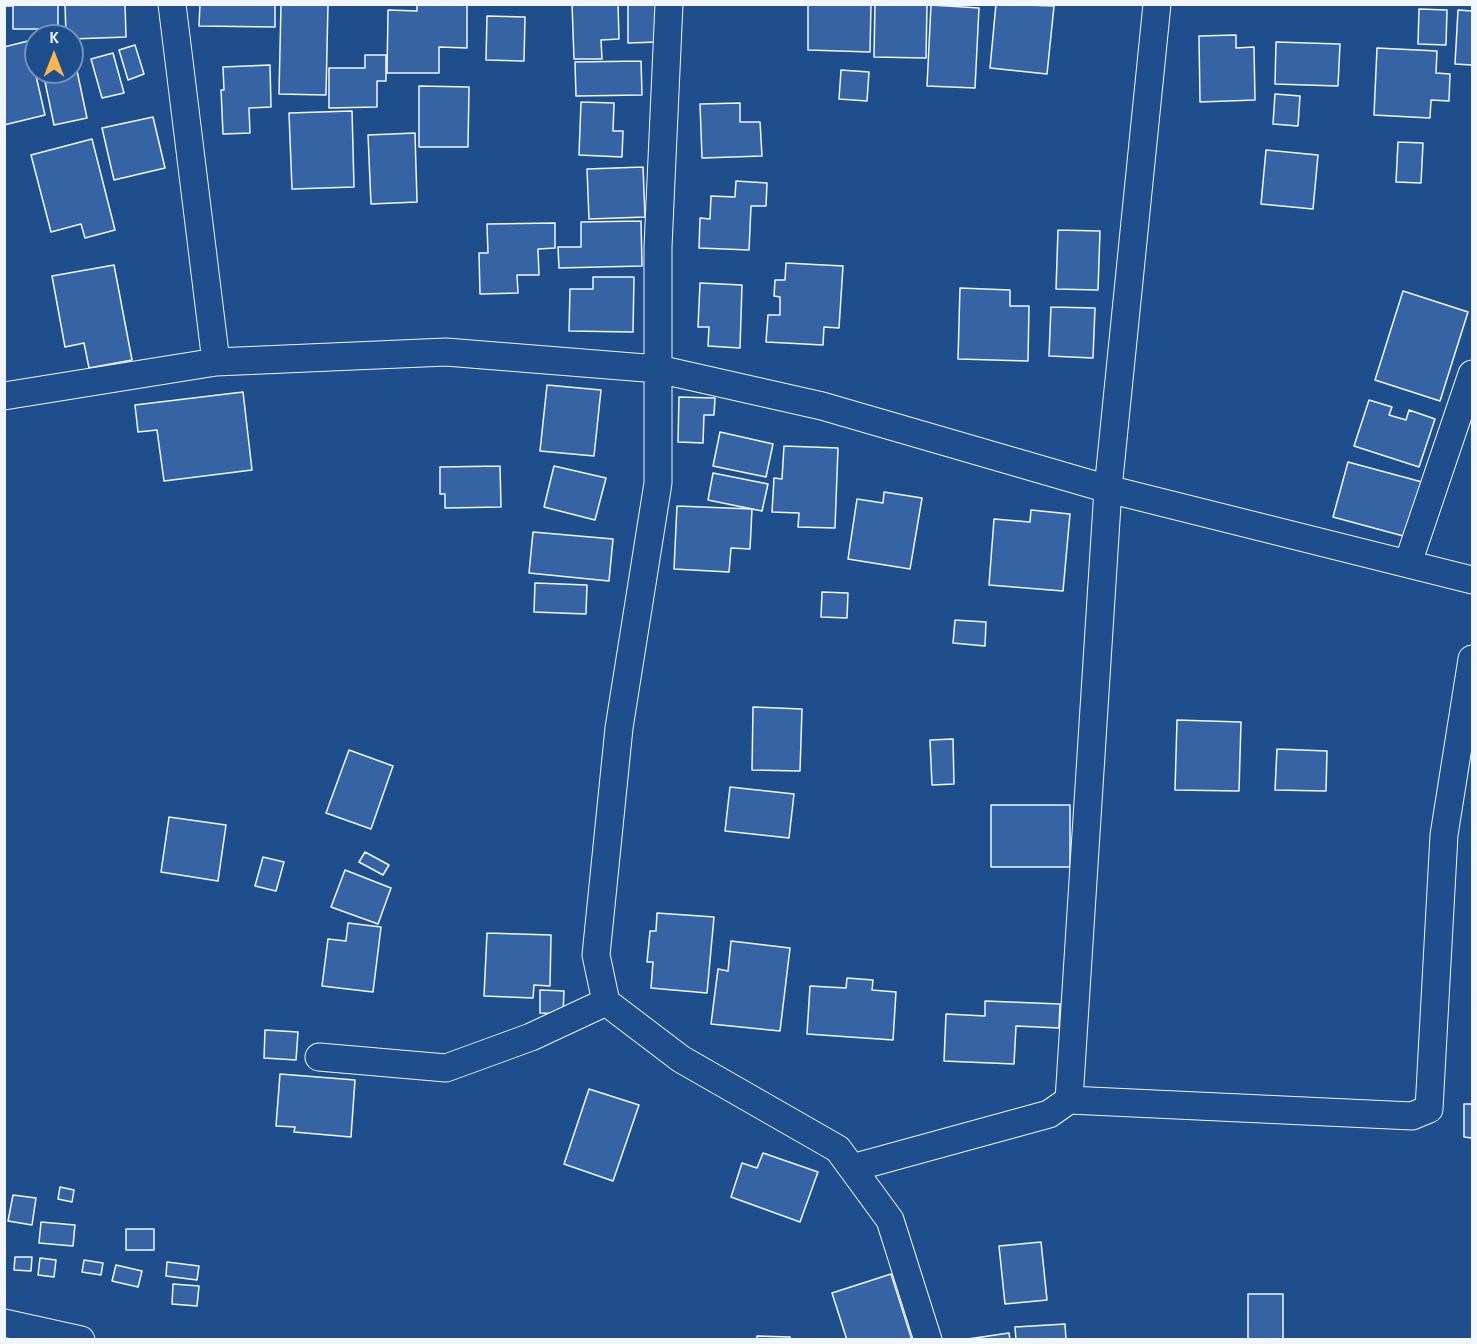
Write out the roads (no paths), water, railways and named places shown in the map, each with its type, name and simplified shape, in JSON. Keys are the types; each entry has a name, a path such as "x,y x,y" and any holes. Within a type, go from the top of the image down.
{"street":[{"path":"172,4 216,362"},
{"path":"669,4 658,246 658,483 619,728 596,955 606,1002 681,1059 838,1149 890,1220 928,1340"},
{"path":"1069,1100 1108,489 1157,4"},
{"path":"4,396 216,362 446,352 658,369 822,406 1108,489 1473,580"},
{"path":"1408,563 1473,374"},
{"path":"852,1168 1049,1114 1069,1100 1412,1116 1429,1109 1444,835 1473,659"},
{"path":"319,1057 446,1068 531,1037 606,1002"},
{"path":"4,1323 81,1340"}]}
